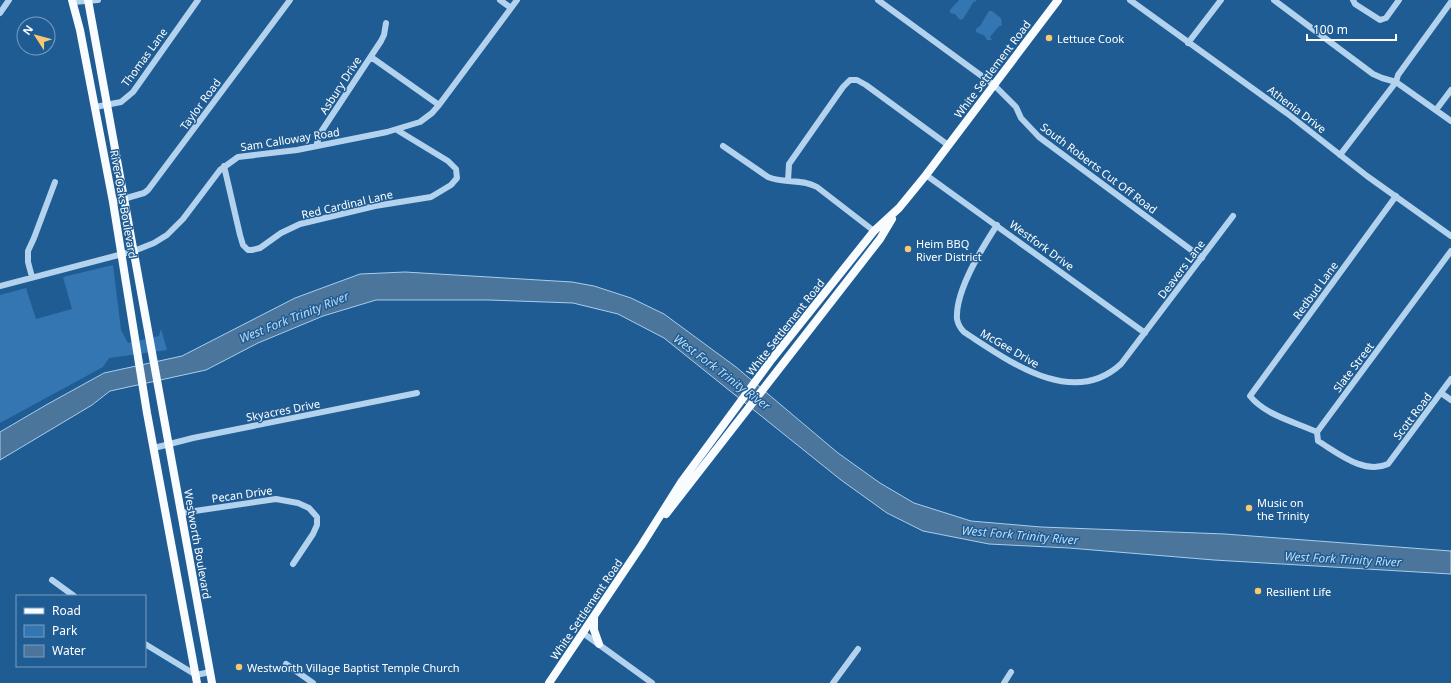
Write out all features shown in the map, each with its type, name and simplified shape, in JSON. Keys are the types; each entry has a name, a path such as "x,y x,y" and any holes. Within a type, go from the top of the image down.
{"main road":[{"name":"White Settlement Road","path":"641,546 734,427 865,251 926,175 1058,0"},
{"name":"River Oaks Boulevard","path":"72,1 80,30 113,202 132,328 154,448"},
{"name":"River Oaks Boulevard","path":"88,1 161,408"},
{"name":"White Settlement Road","path":"549,683 641,546 682,481 726,420 772,359 865,251 874,232 899,208"},
{"name":"Westworth Boulevard","path":"161,408 212,683"},
{"path":"154,448 196,679"},
{"path":"594,616 594,630 599,644"}],"street":[{"path":"0,13 9,0"},
{"path":"72,1 98,0"},
{"name":"Thomas Lane","path":"94,108 121,102 133,92 198,0"},
{"name":"Taylor Road","path":"113,202 148,190 290,0"},
{"path":"500,0 511,8"},
{"name":"Sam Calloway Road","path":"0,286 134,251 154,243 174,230 224,166 238,157 316,146 397,130 420,122 432,113 439,105 517,0"},
{"name":"South Roberts Cut Off Road","path":"878,0 994,85 1016,107 1021,118 1039,137 1202,258"},
{"name":"Athenia Drive","path":"1130,0 1288,114 1340,155 1451,236"},
{"path":"1188,43 1221,0"},
{"path":"1274,0 1373,74 1396,82 1451,121"},
{"path":"1353,0 1356,4 1380,20 1386,18 1399,0"},
{"path":"1340,155 1396,82 1398,75 1451,2"},
{"name":"Asbury Drive","path":"316,146 321,132 384,35 386,24"},
{"name":"Asbury Drive","path":"370,57 439,105"},
{"path":"788,180 789,164 843,87 850,80 857,80 866,85 948,146"},
{"path":"1436,110 1451,90"},
{"name":"Red Cardinal Lane","path":"224,166 243,245 248,250 252,250 260,248 281,233 300,224 375,206 431,197 451,185 457,178 456,169 448,161 397,130"},
{"path":"723,146 768,177 776,180 807,181 817,187 874,232"},
{"name":"Westfork Drive","path":"926,175 1145,333"},
{"path":"32,277 28,262 28,251 55,182"},
{"name":"Redbud Lane","path":"1317,432 1265,409 1255,403 1250,396 1396,196"},
{"name":"Deavers Lane","path":"1145,333 1233,216"},
{"name":"McGee Drive","path":"997,225 971,270 958,306 957,320 964,332 1028,372 1049,379 1064,381 1090,381 1113,371 1121,364 1145,333"},
{"name":"Slate Street","path":"1317,432 1451,251"},
{"name":"Scott Road","path":"1317,432 1318,441 1357,464 1370,468 1382,467 1388,464 1451,379"},
{"path":"1441,392 1451,400"},
{"name":"Skyacres Drive","path":"154,448 168,446 193,438 417,393"},
{"name":"Pecan Drive","path":"181,513 276,499 298,503 310,508 317,517 317,525 293,564"},
{"path":"52,580 73,595"},
{"path":"583,633 652,683"},
{"path":"146,645 196,679 210,672"},
{"path":"833,683 858,649"},
{"path":"286,664 313,683"},
{"path":"1004,683 1011,672"}],"green space":[{"path":"959,0 976,0 963,19 960,20 955,14 950,13 950,10"},
{"path":"989,11 992,11 1001,18 1002,25 998,27 990,37 992,40 987,40 985,36 976,32 976,29 980,26"},
{"path":"113,265 121,330 128,343 159,336 161,329 167,350 109,358 103,367 0,423 0,295 26,288 36,319 72,309 63,277"}],"water":[{"name":"West Fork Trinity River","path":"405,272 572,282 594,286 631,298 664,314 736,367 838,453 880,483 914,503 971,521 1041,527 1225,534 1451,551 1451,574 1214,560 1069,548 989,544 923,531 887,513 841,480 664,338 618,314 573,303 489,300 376,300 323,316 258,343 206,370 110,391 92,405 0,460 0,432 104,373 182,356 295,298 360,274"}],"place":[{"name":"Lettuce Cook","path":"1049,38"},
{"name":"Heim BBQ River District","path":"908,249"},
{"name":"Music on the Trinity","path":"1249,508"},
{"name":"Resilient Life","path":"1258,591"},
{"name":"Westworth Village Baptist Temple Church","path":"239,667"}]}
